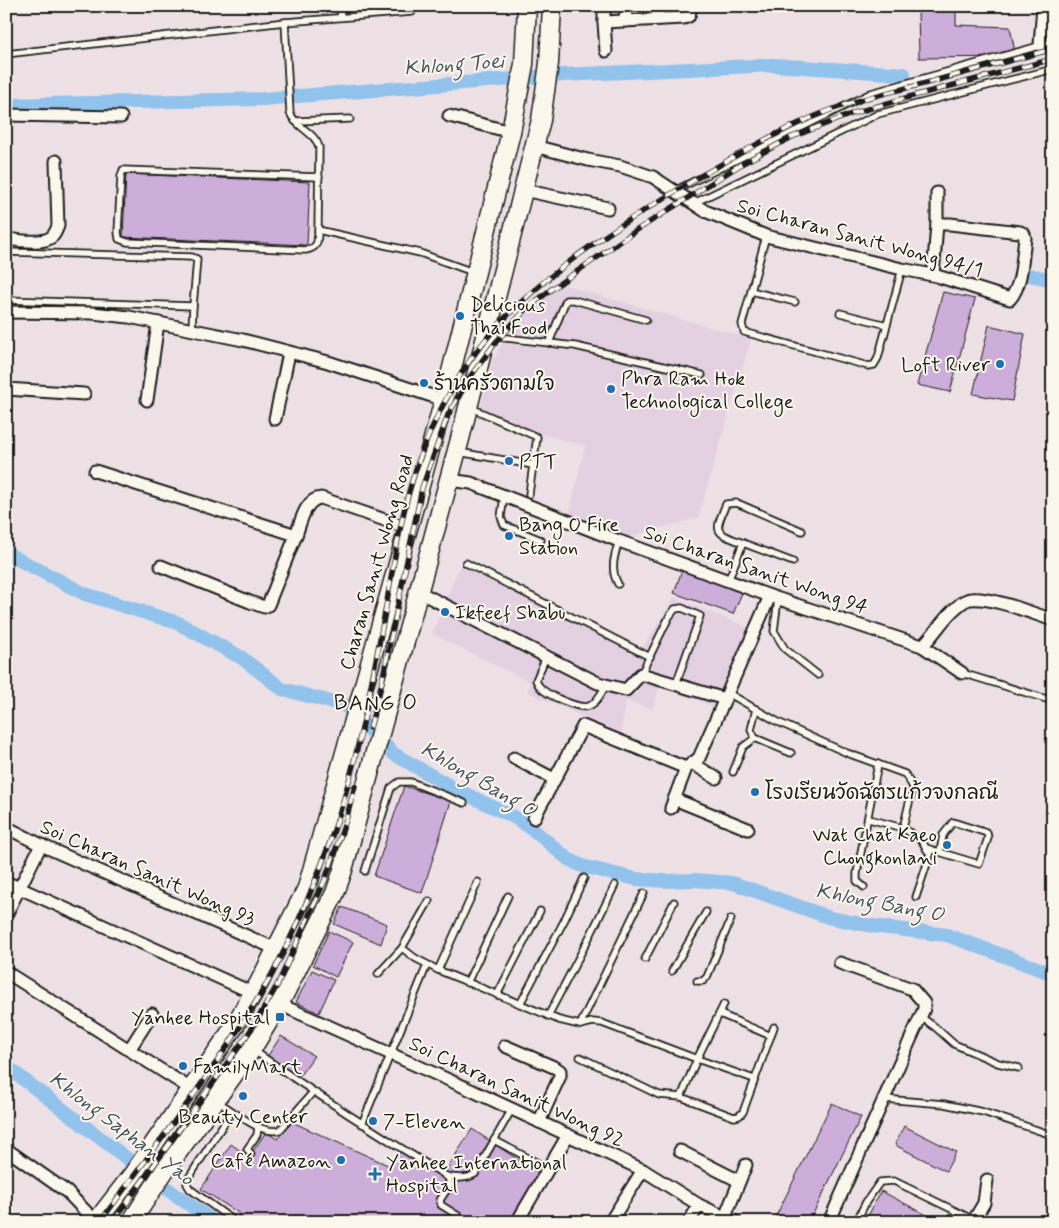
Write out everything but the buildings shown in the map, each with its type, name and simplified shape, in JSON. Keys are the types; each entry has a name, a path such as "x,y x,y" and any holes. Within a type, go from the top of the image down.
{"main road":[{"name":"Charan Sanit Wong Road","path":"96,1222 137,1168 234,1027 306,888 444,400 511,132 524,64 526,6"},
{"path":"131,1222 215,1099 252,1049 279,1004 335,893 345,864 419,592 534,146 549,63 552,6"},
{"path":"423,474 448,480"},
{"path":"408,528 433,537"}],"street":[{"path":"604,6 606,51"},
{"path":"625,21 626,6"},
{"path":"658,6 658,19"},
{"path":"604,22 684,18 690,16 691,6"},
{"path":"1040,45 1043,6"},
{"path":"6,115 121,117"},
{"path":"449,116 511,132"},
{"name":"Soi Charan Sanit Wong 94/1","path":"534,146 638,171 653,177 705,211 766,236 933,275 1010,299 1015,293 1019,281 1024,234 1020,232 937,224"},
{"path":"6,238 13,241 47,240 54,234 58,226 56,161"},
{"path":"523,190 608,208"},
{"path":"933,275 937,224 937,193"},
{"path":"6,312 110,314 243,340 328,362 444,400"},
{"path":"147,400 158,324"},
{"path":"275,419 289,353"},
{"path":"6,389 84,394"},
{"path":"95,471 296,535"},
{"name":"Soi Charan Sanit Wong 94","path":"448,480 465,481 619,541 774,598 922,646 962,673"},
{"path":"161,566 264,607 269,602 309,502 314,498 321,498 408,528"},
{"path":"419,592 598,683 626,690 641,674 726,696"},
{"path":"748,828 673,804 689,766 699,758 726,696 774,598"},
{"path":"922,646 935,629 958,606 969,599 990,601 1053,620"},
{"path":"534,818 583,726 716,778"},
{"path":"514,758 554,779"},
{"name":"Soi Charan Sanit Wong 93","path":"6,827 41,845 276,949"},
{"path":"6,915 41,845"},
{"path":"6,882 253,993"},
{"path":"829,1222 924,1009 924,1003 912,990 840,963"},
{"path":"6,972 191,1089"},
{"name":"Soi Charan Sanit Wong 92","path":"279,1004 643,1170 699,1205 730,1219"},
{"path":"130,1050 152,1014"},
{"path":"505,1046 560,1071 560,1076 539,1122"},
{"path":"517,1222 568,1135"},
{"path":"6,1149 67,1192 96,1222"},
{"path":"680,1151 738,1181"},
{"path":"730,1219 738,1181 746,1164"},
{"path":"610,1222 643,1170"},
{"path":"974,1220 984,1203 987,1180"},
{"path":"689,1222 699,1205"}],"lane":[{"path":"340,6 341,17"},
{"path":"6,54 285,22 412,12"},
{"path":"285,22 290,113 294,121 318,144 319,177 318,230 316,246 313,249 306,250 127,242 119,239 121,176 124,170 319,177"},
{"path":"674,191 871,92 1053,42"},
{"path":"694,204 878,114 1053,69"},
{"path":"294,121 350,119"},
{"path":"318,230 420,253 475,273"},
{"path":"766,236 742,324 744,332 868,366 876,363 902,269"},
{"path":"6,252 192,257 197,259 192,306 192,330"},
{"path":"751,291 795,302"},
{"path":"6,300 192,306"},
{"path":"549,343 566,300 574,300 646,320"},
{"path":"840,313 887,325"},
{"path":"486,335 575,346 702,374"},
{"path":"468,406 537,437 529,494"},
{"path":"456,452 533,465"},
{"path":"504,496 502,517 504,525 541,540"},
{"path":"792,562 724,536 718,530 717,525 726,504 737,503 802,531"},
{"path":"618,584 614,577 613,557 619,541"},
{"path":"728,581 743,543"},
{"path":"466,564 650,657"},
{"path":"774,598 774,630 785,649 818,675"},
{"path":"641,674 669,617 675,609 682,608 700,616 676,684"},
{"path":"546,657 536,680 545,692 578,707 587,708 594,704 606,685"},
{"path":"962,673 1053,701"},
{"path":"726,696 847,754 905,774 913,787 903,828"},
{"path":"756,709 751,730 755,738 791,754"},
{"path":"733,772 743,747 755,738"},
{"path":"864,887 857,882 857,873 869,819 878,764"},
{"path":"366,871 391,788 399,782 411,782 464,803"},
{"path":"869,819 903,828 922,841 930,855 916,897"},
{"path":"926,848 979,864 988,838 987,833 953,822 943,835 940,852"},
{"path":"520,1004 564,921 584,878"},
{"path":"438,970 478,882"},
{"path":"548,1016 615,885"},
{"path":"580,1025 644,893"},
{"path":"467,982 508,896"},
{"path":"378,974 402,948 428,901"},
{"path":"645,959 674,902"},
{"path":"497,995 540,911"},
{"path":"672,971 706,912"},
{"path":"698,981 703,981 707,977 731,919"},
{"path":"402,948 438,970 548,1016 580,1025 593,1022 602,1023 754,1079"},
{"path":"362,1124 428,965"},
{"path":"681,1097 724,1004"},
{"path":"720,1014 771,1036"},
{"path":"920,1017 954,1044 998,1063 1019,1068"},
{"path":"580,1057 659,1095 681,1097 734,1117 739,1116 743,1112 774,1027"},
{"path":"252,1049 313,1092 450,1180 450,1184 440,1200 441,1205 468,1222"},
{"path":"215,1099 258,1126 269,1130 280,1130 313,1092"},
{"path":"884,1099 944,1104 983,1112 1052,1135"},
{"path":"445,1176 460,1178 475,1174 512,1109"},
{"path":"232,1111 188,1179 187,1184 235,1222"},
{"path":"251,1154 247,1149 257,1135 258,1126"},
{"path":"494,1140 549,1169"},
{"path":"856,1222 866,1202 880,1182 894,1181 974,1220"}],"shaded area":[{"name":"Phra Ram Hok Technological College","path":"557,283 751,339 698,518 625,538 569,515 585,446 478,417 493,360 524,305"},
{"path":"462,560 641,650 674,598 755,630 719,710 660,684 653,709 626,701 621,733 527,692 530,682 432,634"}],"waterway":[{"name":"Khlong Toei","path":"6,105 262,99 562,75 773,65 904,74"},
{"path":"1029,275 1053,280"},
{"name":"Khlong Bang O","path":"6,553 85,594 178,623 242,658 282,689 346,706 394,754 453,788 514,817 531,828 568,859 582,866 636,879 733,883 831,918 872,926 947,935 1053,974"},
{"name":"Khlong Saphan Yao","path":"6,1066 159,1183 214,1222"}],"railway":[{"path":"100,1222 223,1053 271,977 299,919 331,839 357,751 370,692 396,550 412,482 424,446 442,407 476,351 525,298 573,259 675,191 773,136 809,118 857,101 1053,49"},
{"path":"370,728 381,686 422,488 448,415 470,377 496,342 526,309 637,230 743,163 792,137 854,113 1053,59"},
{"path":"113,1222 253,1027 278,984 325,880 346,820 355,786"}],"place":[{"name":"Delicious Thai Food","path":"460,316"},
{"name":"Loft River","path":"1000,364"},
{"name":"ร้านครัวตามใจ","path":"424,383"},
{"name":"Phra Ram Hok Technological College","path":"611,389"},
{"name":"PTT","path":"509,461"},
{"name":"Bang O Fire Station","path":"509,536"},
{"name":"Ikfeef Shabu","path":"445,612"},
{"name":"โรงเรียนวัดฉัตรแก้วจงกลณี","path":"755,792"},
{"name":"Wat Chat Kaeo Chongkonlani","path":"947,845"},
{"name":"Yanhee Hospital","path":"280,1017"},
{"name":"FamilyMart","path":"183,1066"},
{"name":"Beauty Center","path":"243,1096"},
{"name":"7-Eleven","path":"373,1121"},
{"name":"Café Amazon","path":"341,1160"},
{"name":"Yanhee International Hospital","path":"375,1174"}],"district":[{"name":"BANG O","path":"376,702"}]}
